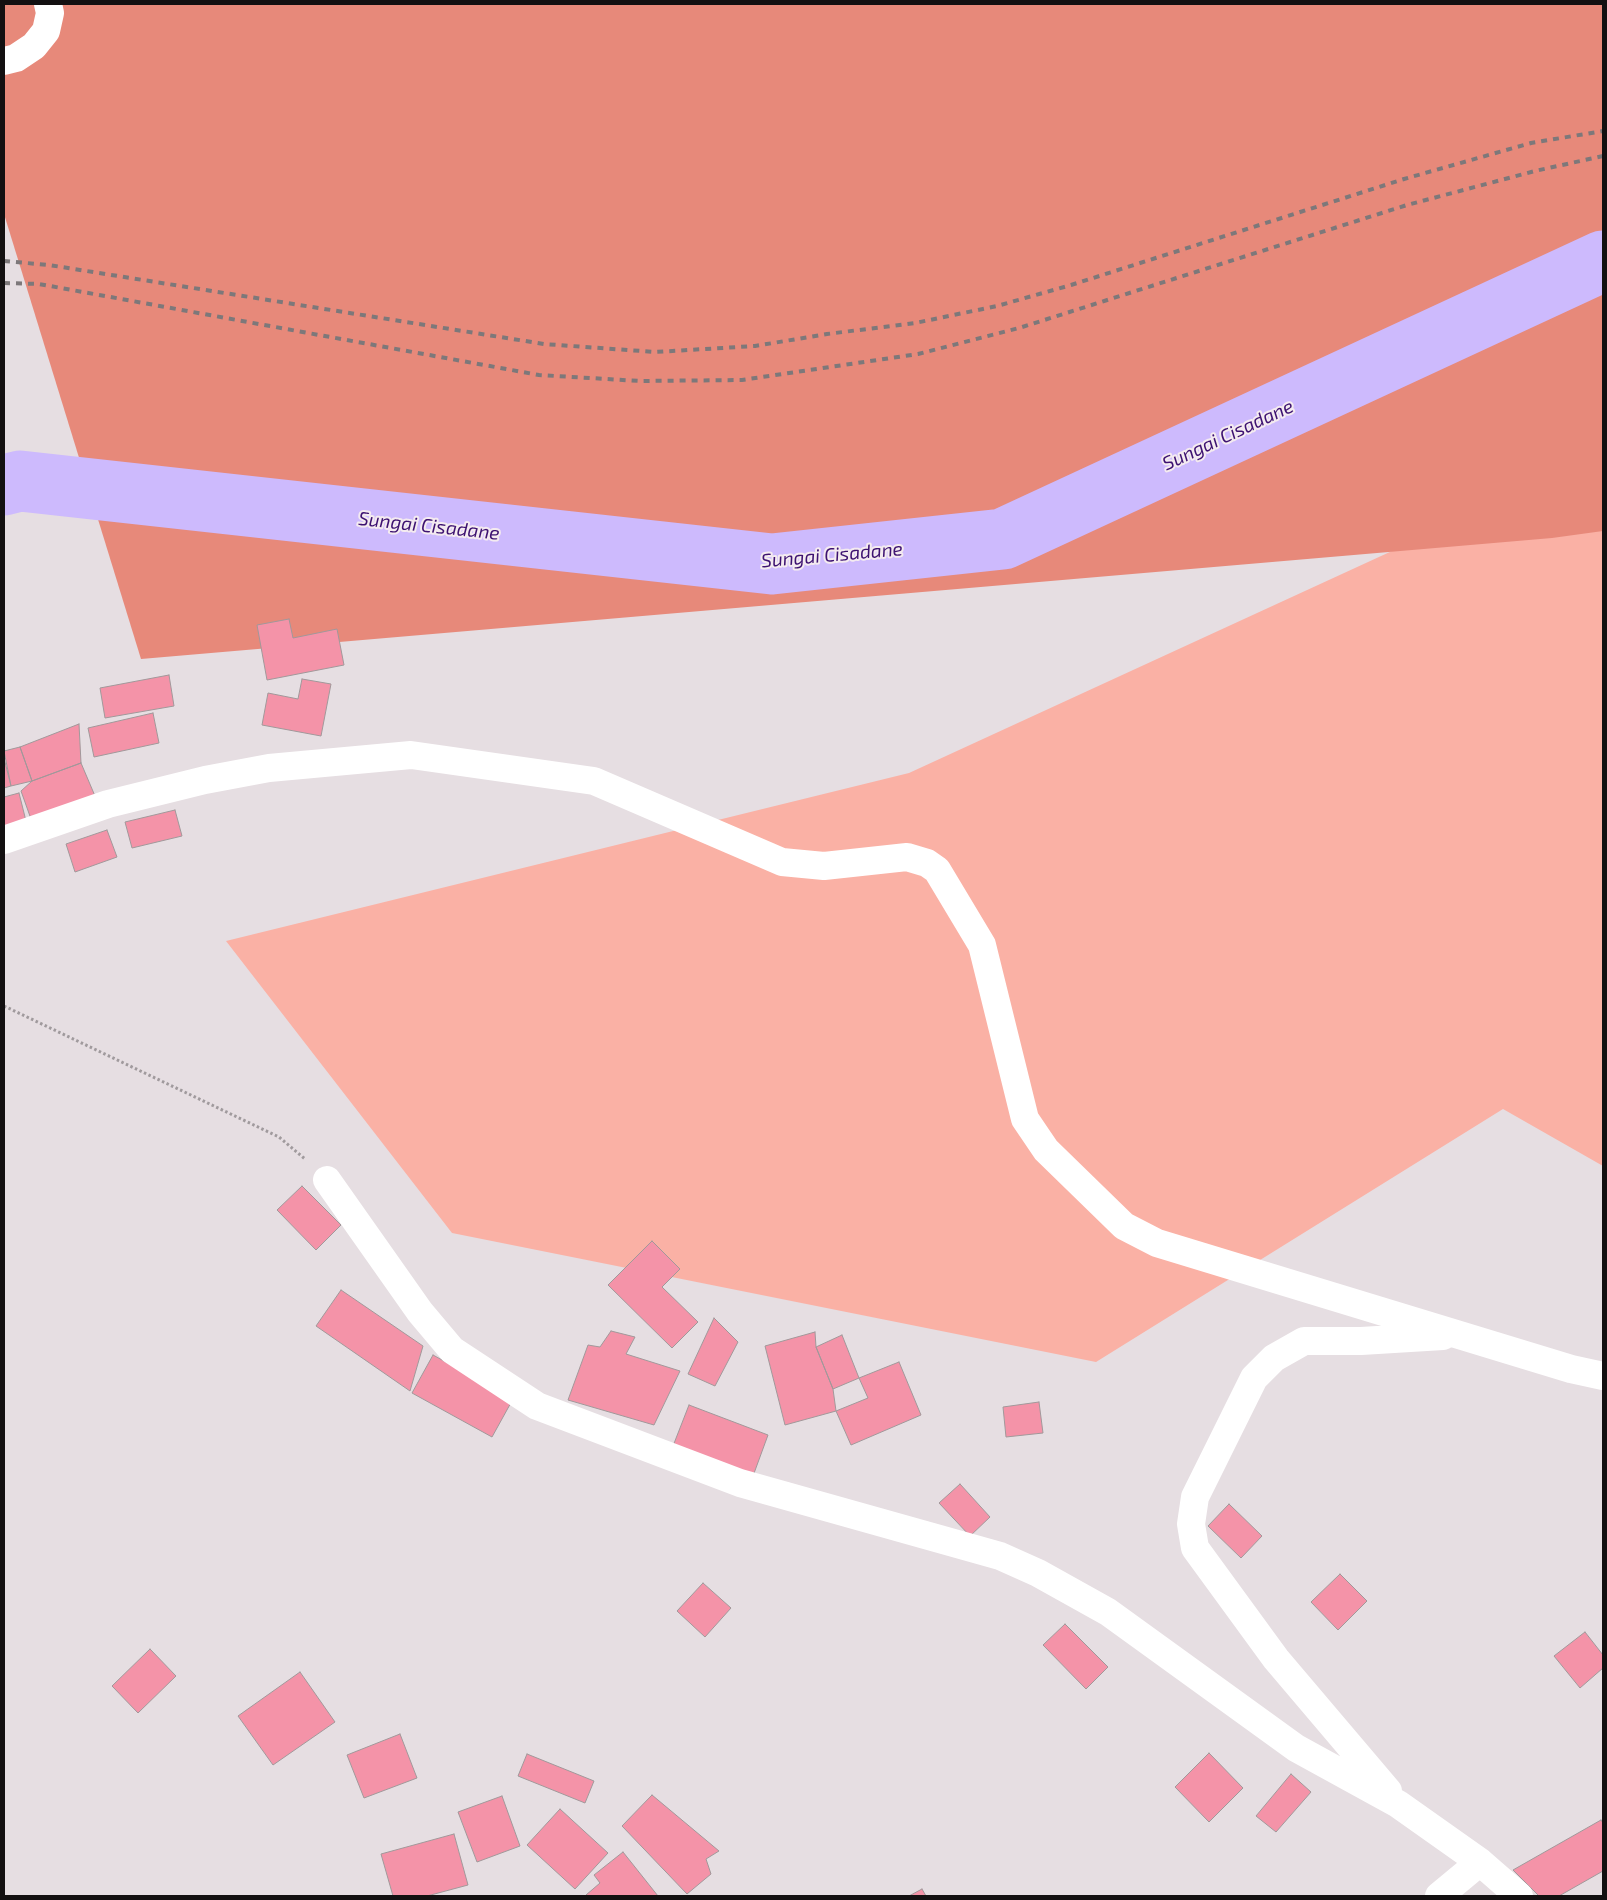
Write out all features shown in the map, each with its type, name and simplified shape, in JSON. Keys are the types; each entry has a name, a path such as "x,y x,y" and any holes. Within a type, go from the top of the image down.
{"street":[{"path":"4,61 16,58 34,46 46,31 50,13 48,4"},
{"path":"4,840 108,804 197,782 269,768 411,755 594,781 782,862 824,866 907,857 927,863 937,870 982,946 1025,1119 1046,1150 1124,1226 1157,1243 1571,1369 1603,1376"},
{"path":"327,1180 420,1312 452,1350 537,1406 740,1483 1000,1556 1038,1573 1108,1612 1296,1748 1398,1804 1480,1862 1519,1896"},
{"path":"1398,1804 1271,1651 1195,1548 1191,1524 1195,1497 1254,1378 1274,1358 1304,1341 1361,1341 1456,1334"},
{"path":"1438,1896 1480,1862"}],"path":[{"path":"4,1006 279,1137 327,1180"}],"shaded area":[{"path":"4,4 1603,4 1603,531 1552,538 141,659 4,214"},
{"path":"1603,454 1603,1166 1503,1109 1096,1362 452,1233 226,941 909,773"}],"building":[{"path":"289,619 293,638 337,629 344,665 267,680 257,625"},
{"path":"169,675 174,706 105,718 100,688"},
{"path":"302,679 331,684 321,736 262,725 268,693 298,699"},
{"path":"153,713 159,743 94,757 88,728"},
{"path":"79,724 81,763 32,781 20,747"},
{"path":"20,747 32,781 11,786 4,751"},
{"path":"4,758 11,786 4,788"},
{"path":"81,763 95,796 31,819 21,791 32,781"},
{"path":"19,793 27,825 4,831 4,797"},
{"path":"175,810 182,836 132,848 125,822"},
{"path":"107,830 117,857 75,872 66,844"},
{"path":"302,1186 341,1225 316,1250 277,1210"},
{"path":"652,1241 680,1269 662,1287 698,1322 672,1348 608,1285"},
{"path":"341,1290 423,1346 410,1391 316,1326"},
{"path":"714,1318 738,1342 715,1386 688,1374"},
{"path":"611,1331 635,1337 626,1354 680,1371 654,1425 568,1400 588,1345 600,1347"},
{"path":"815,1332 816,1347 833,1389 836,1411 785,1425 765,1346"},
{"path":"842,1335 859,1378 833,1389 816,1347"},
{"path":"433,1355 513,1399 492,1437 412,1393"},
{"path":"899,1362 921,1415 851,1445 836,1411 868,1398 859,1378"},
{"path":"1039,1402 1043,1433 1006,1437 1003,1407"},
{"path":"689,1405 768,1435 753,1476 673,1446"},
{"path":"960,1484 990,1517 970,1536 939,1503"},
{"path":"1229,1504 1262,1536 1241,1558 1208,1526"},
{"path":"1340,1574 1367,1601 1338,1630 1311,1602"},
{"path":"703,1583 731,1608 705,1637 677,1611"},
{"path":"1065,1624 1108,1667 1086,1689 1043,1645"},
{"path":"1585,1632 1603,1655 1603,1668 1580,1688 1554,1656"},
{"path":"150,1649 176,1676 138,1713 112,1686"},
{"path":"300,1672 335,1722 273,1765 238,1716"},
{"path":"400,1734 417,1778 364,1798 347,1755"},
{"path":"1209,1753 1243,1788 1209,1822 1175,1787"},
{"path":"527,1754 594,1781 585,1803 518,1776"},
{"path":"1291,1774 1311,1792 1276,1832 1256,1816"},
{"path":"652,1795 719,1851 706,1859 711,1874 687,1894 622,1826"},
{"path":"502,1796 520,1846 477,1862 458,1812"},
{"path":"560,1809 608,1853 575,1889 527,1845"},
{"path":"1601,1820 1603,1823 1603,1871 1559,1896 1539,1896 1513,1870"},
{"path":"454,1834 468,1885 427,1896 393,1896 381,1854"},
{"path":"623,1852 658,1896 587,1896 600,1883 594,1875"},
{"path":"922,1889 926,1896 909,1896"}],"waterway":[{"name":"Sungai Cisadane","path":"4,485 20,481 772,564 1003,539 1603,261"}],"railway":[{"path":"4,261 49,265 544,344 655,352 755,346 827,334 915,323 997,306 1071,285 1404,179 1531,143 1603,131"},
{"path":"4,283 39,284 539,375 640,381 742,380 918,354 1019,328 1407,205 1535,171 1603,156"}]}
